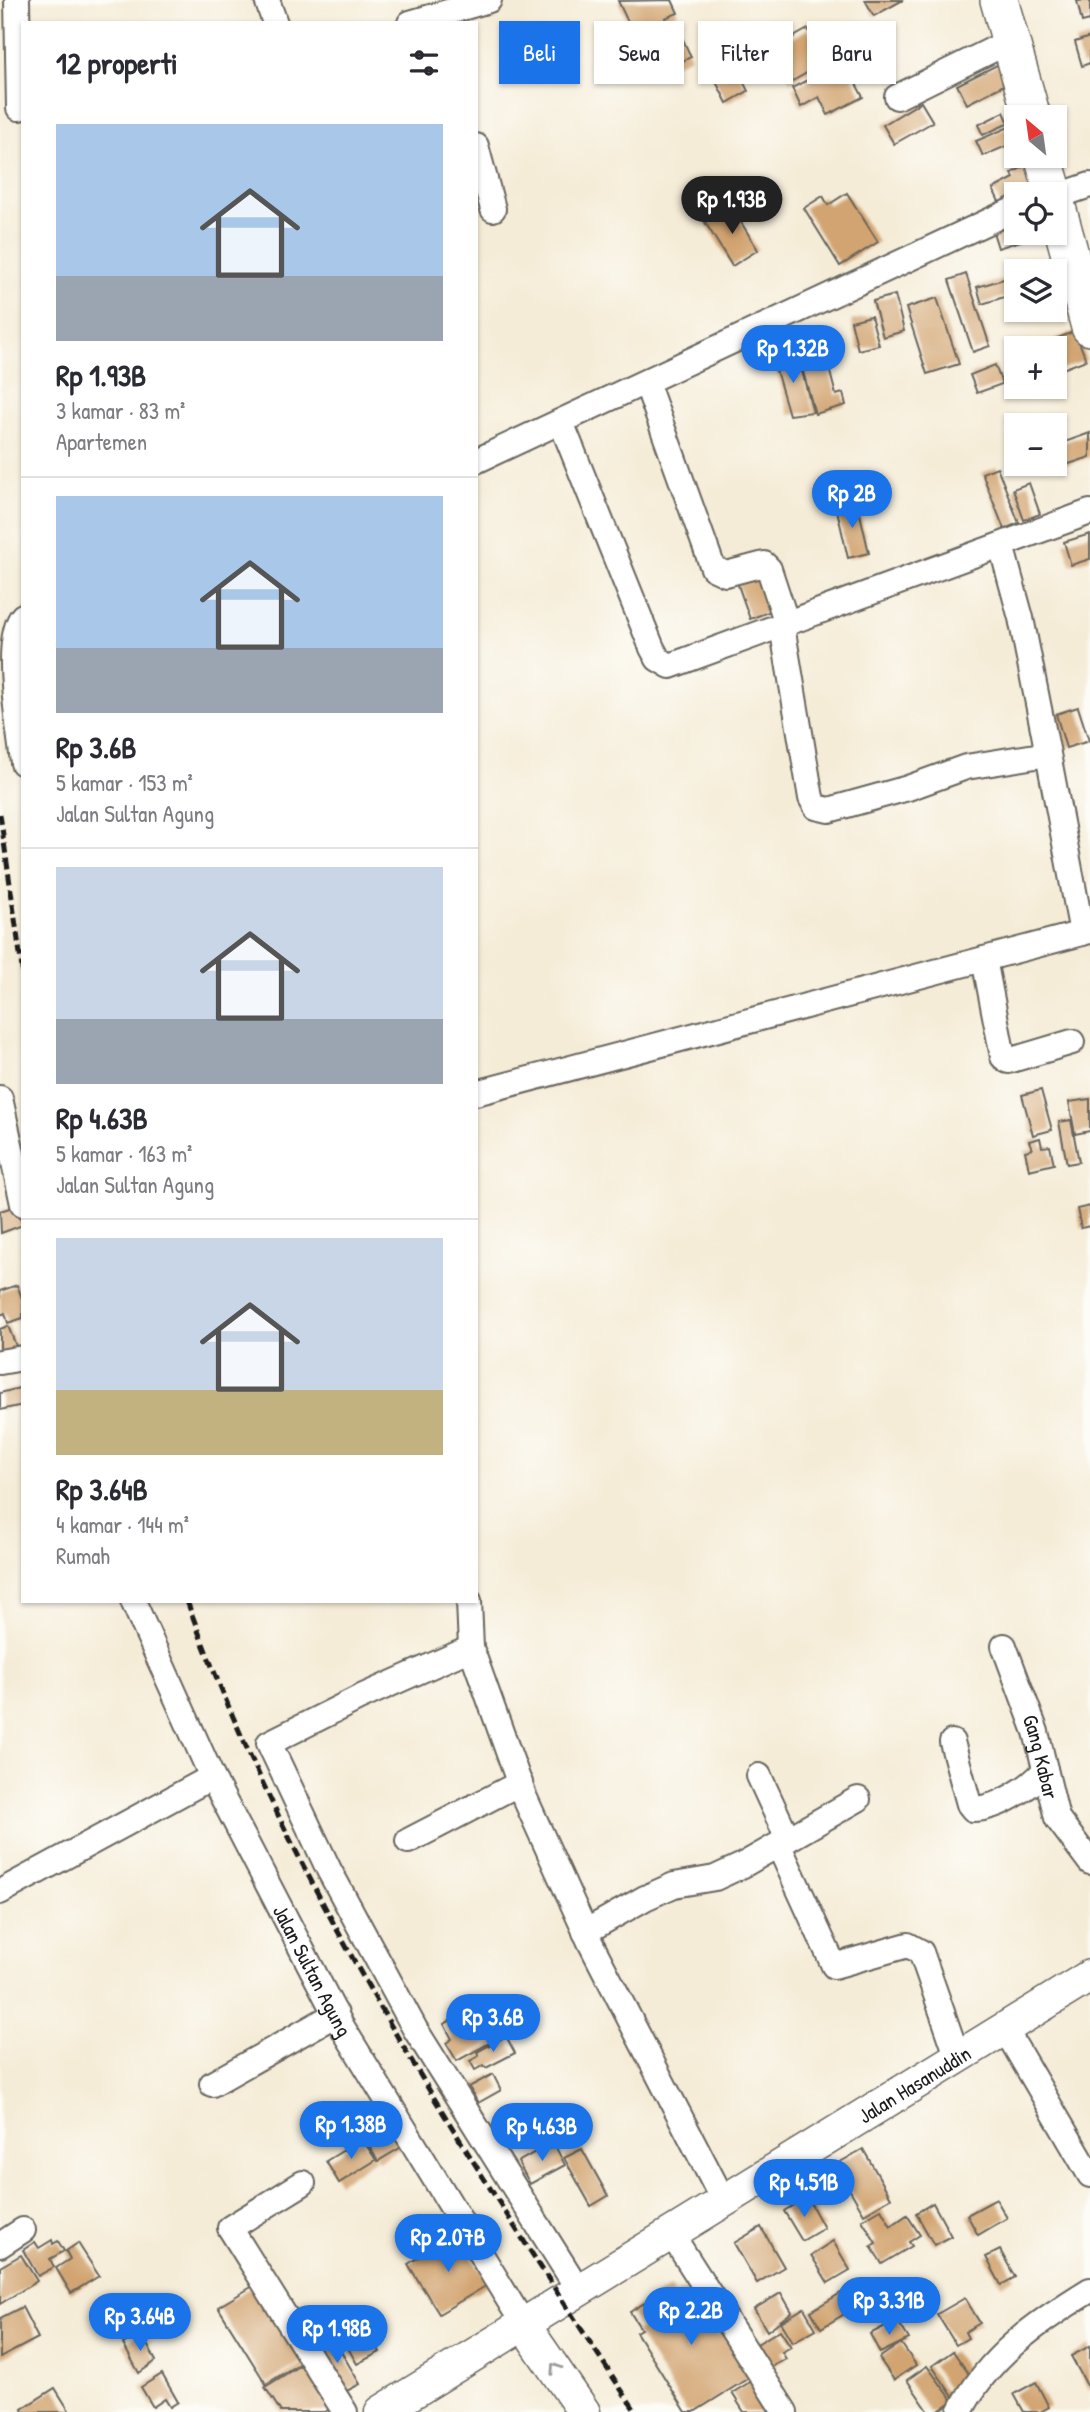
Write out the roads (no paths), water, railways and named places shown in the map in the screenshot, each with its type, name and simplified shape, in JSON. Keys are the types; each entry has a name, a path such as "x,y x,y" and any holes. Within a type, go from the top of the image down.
{"highway":[{"path":"999,0 1029,105"},
{"path":"1067,242 1090,327"}],"main road":[{"name":"Jalan Hasanuddin","path":"381,2412 1090,1976"},
{"path":"524,2325 584,2412"}],"street":[{"path":"14,109 17,0"},
{"path":"267,0 274,21"},
{"path":"423,21 442,18 489,0"},
{"path":"897,97 1010,41"},
{"path":"478,153 493,209"},
{"path":"1067,193 1090,185"},
{"path":"478,460 1004,214"},
{"path":"646,383 713,568 726,574 764,564 769,569 784,625 811,798 816,807 829,810 908,788 967,767 1048,754"},
{"path":"561,422 658,659 670,666 1090,512"},
{"path":"478,1092 1086,932 1021,618 1001,545"},
{"path":"21,618 16,623 12,645 21,742"},
{"path":"984,959 1003,1058 1008,1061 1072,1042"},
{"path":"0,1098 21,1195"},
{"path":"0,1362 21,1358"},
{"name":"Jalan Sultan Agung","path":"134,1603 212,1777 336,2014 524,2325"},
{"path":"470,1603 471,1648 520,1783 585,1932 724,2202"},
{"name":"Gang Kabar","path":"1004,1646 1035,1732 1057,1818 1090,1861"},
{"path":"471,1648 359,1698 269,1743 329,1870 415,2029 578,2289"},
{"path":"952,1742 969,1804 973,1809 989,1806 1028,1786 1045,1769"},
{"path":"759,1776 834,1966 908,1945 921,1952 958,2058"},
{"path":"0,1892 212,1777"},
{"path":"408,1841 520,1783"},
{"path":"585,1932 674,1885 715,1878 858,1799"},
{"path":"212,2084 336,2014"},
{"path":"1005,2029 1090,2175"},
{"path":"303,2183 230,2228 345,2412"},
{"path":"0,2245 23,2230"},
{"path":"672,2235 785,2412"},
{"path":"960,2412 982,2374 1052,2313 1090,2290"}],"railway":[{"path":"0,814 21,961"},
{"path":"188,1603 230,1709 278,1815 331,1918 447,2119 636,2412"}]}
